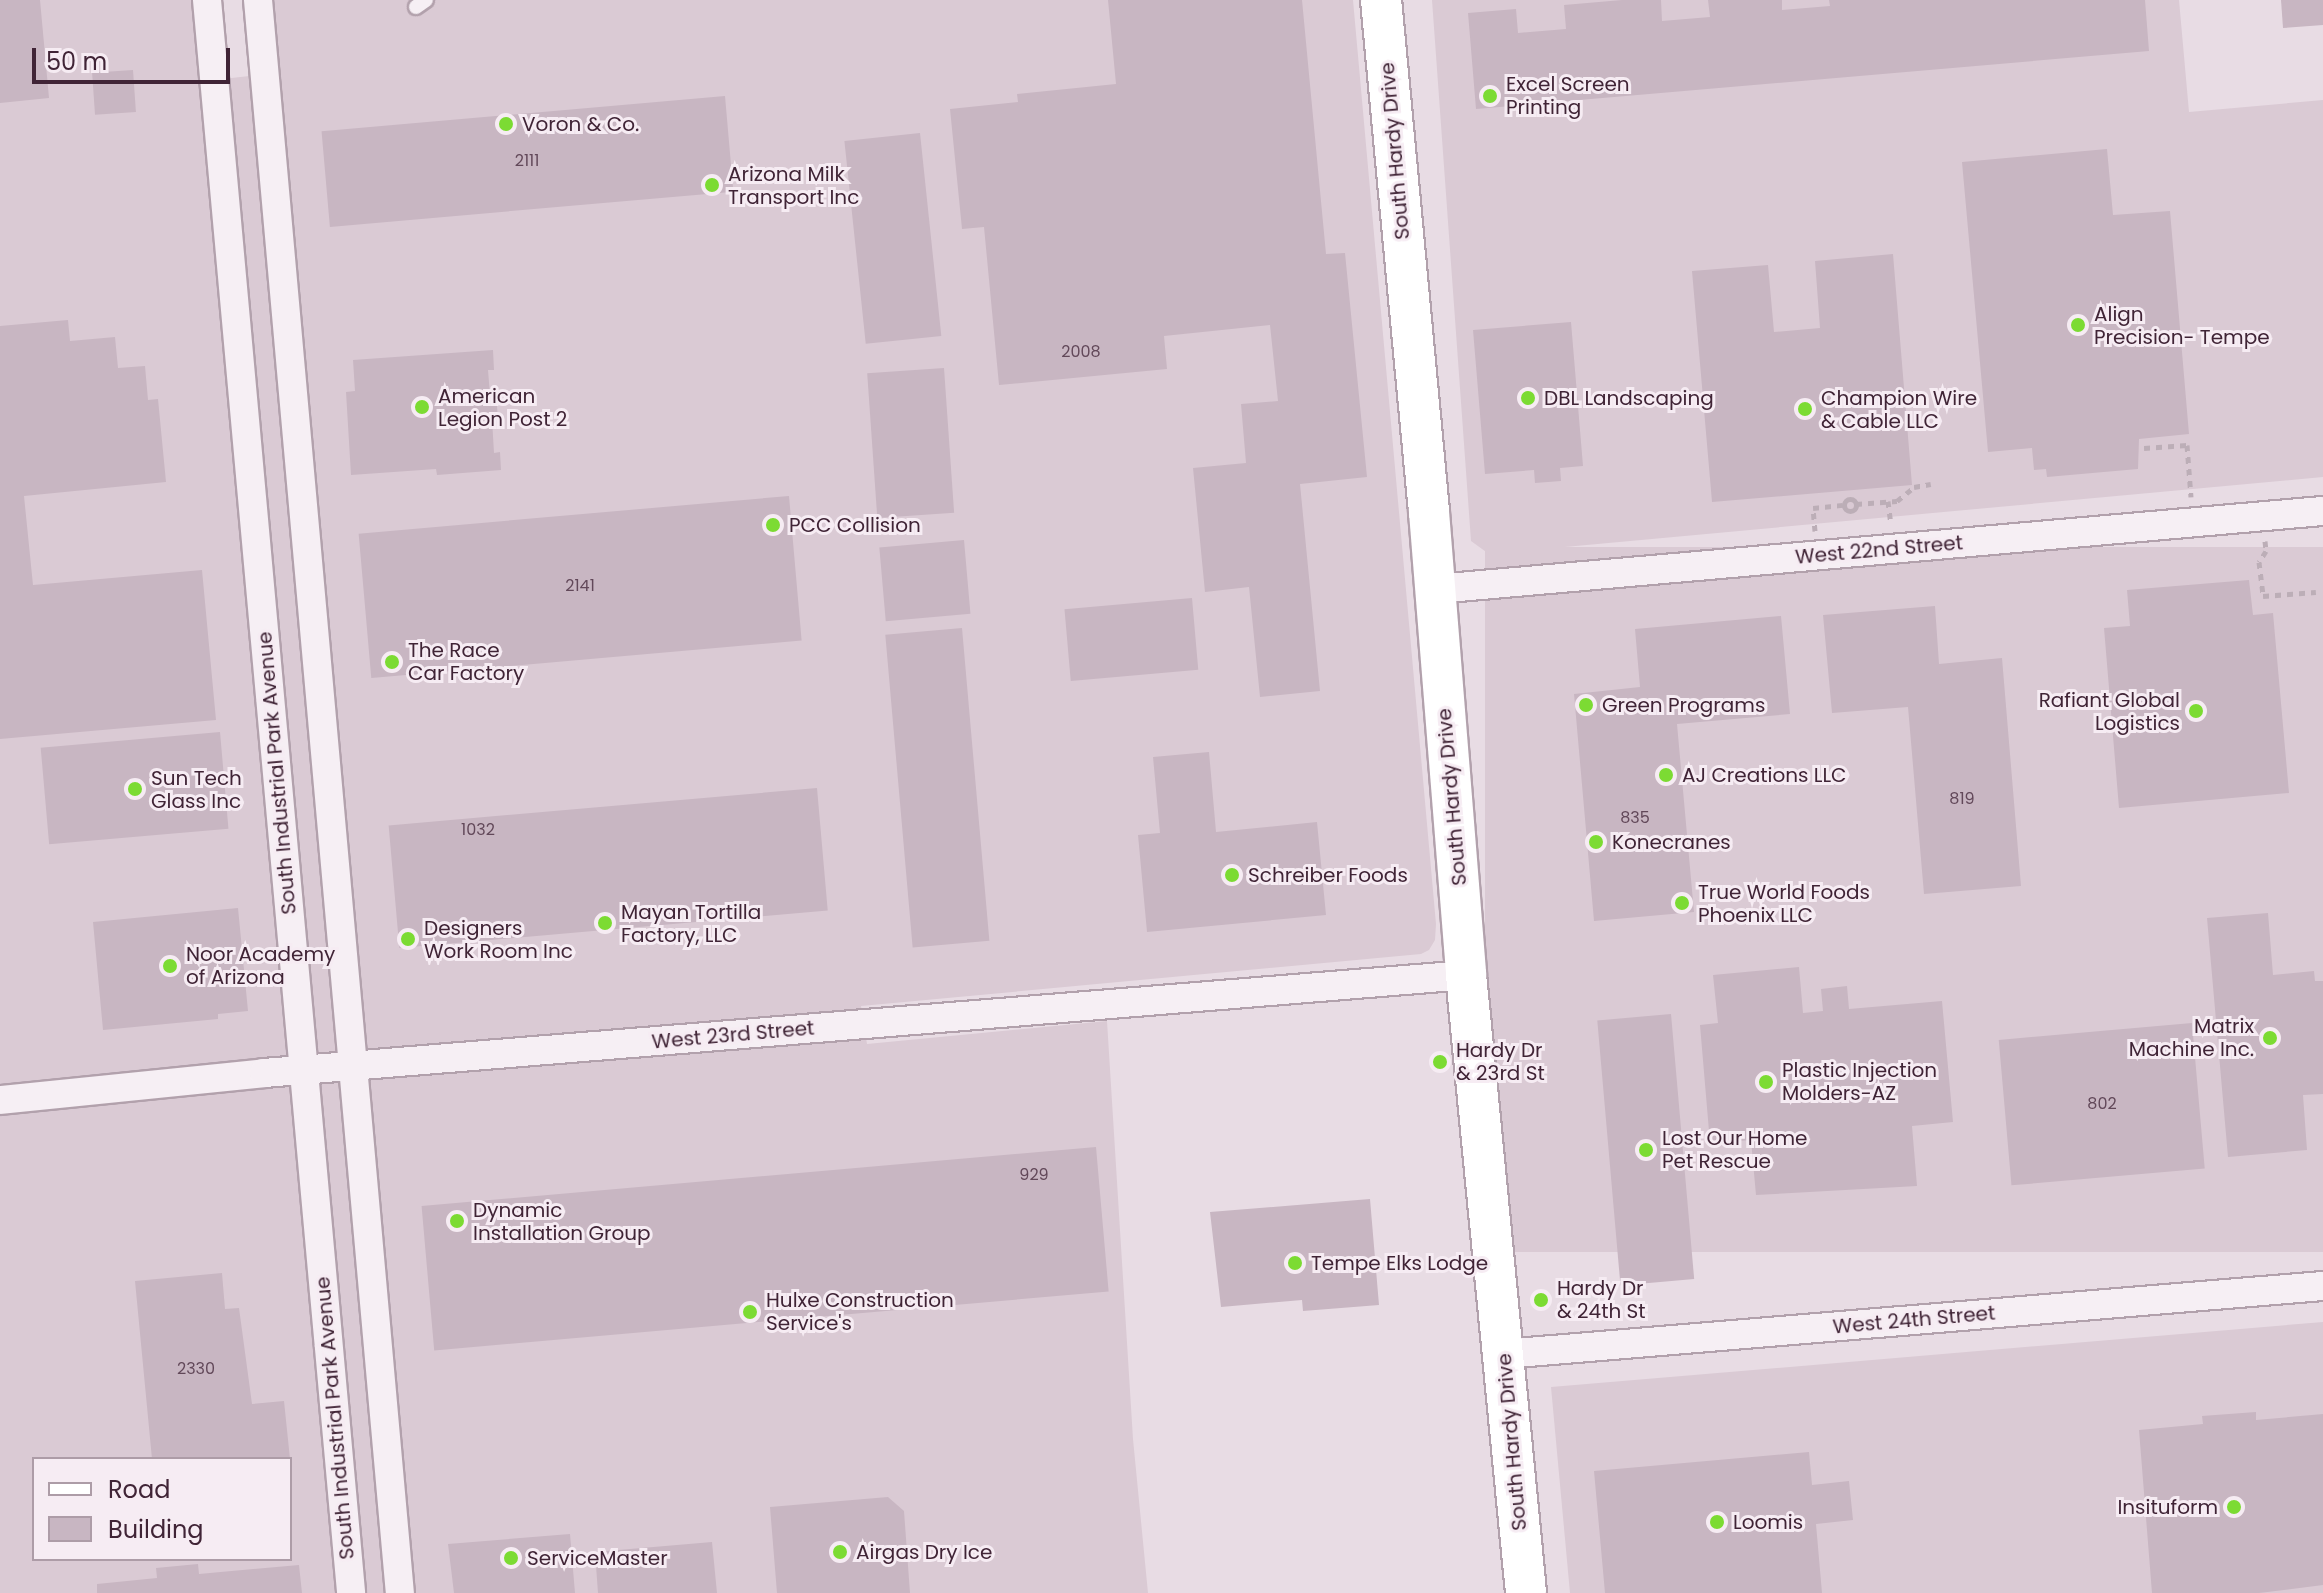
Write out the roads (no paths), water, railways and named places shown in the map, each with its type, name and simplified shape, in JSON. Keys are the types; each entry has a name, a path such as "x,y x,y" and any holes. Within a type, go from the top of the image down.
{"street":[{"name":"South Industrial Park Avenue","path":"207,0 351,1593"},
{"path":"258,0 400,1593"},
{"name":"South Hardy Drive","path":"1381,0 1436,589 1466,975 1526,1593"},
{"name":"West 22nd Street","path":"1436,589 2323,511"},
{"name":"West 23rd Street","path":"0,1100 304,1070 1466,975"},
{"name":"West 24th Street","path":"1504,1354 2323,1286"}],"place":[{"name":"Excel Screen Printing","path":"1490,96"},
{"name":"Voron & Co.","path":"506,124"},
{"name":"Arizona Milk Transport Inc","path":"712,185"},
{"name":"Align Precision- Tempe","path":"2078,325"},
{"name":"DBL Landscaping","path":"1528,398"},
{"name":"American Legion Post 2","path":"422,407"},
{"name":"Champion Wire & Cable LLC","path":"1805,409"},
{"name":"PCC Collision","path":"773,525"},
{"name":"The Race Car Factory","path":"392,662"},
{"name":"Green Programs","path":"1586,705"},
{"name":"Rafiant Global Logistics","path":"2196,711"},
{"name":"AJ Creations LLC","path":"1666,775"},
{"name":"Sun Tech Glass Inc","path":"135,789"},
{"name":"Konecranes","path":"1596,842"},
{"name":"Schreiber Foods","path":"1232,875"},
{"name":"True World Foods Phoenix LLC","path":"1682,903"},
{"name":"Mayan Tortilla Factory, LLC","path":"605,923"},
{"name":"Designers Work Room Inc","path":"408,939"},
{"name":"Noor Academy of Arizona","path":"170,966"},
{"name":"Matrix Machine Inc.","path":"2270,1038"},
{"name":"Hardy Dr & 23rd St","path":"1440,1062"},
{"name":"Plastic Injection Molders-AZ","path":"1766,1082"},
{"name":"Lost Our Home Pet Rescue","path":"1646,1150"},
{"name":"Dynamic Installation Group","path":"457,1221"},
{"name":"Tempe Elks Lodge","path":"1295,1263"},
{"name":"Hardy Dr & 24th St","path":"1541,1300"},
{"name":"Hulxe Construction Service's","path":"750,1312"},
{"name":"Insituform","path":"2234,1507"},
{"name":"Loomis","path":"1717,1522"},
{"name":"Airgas Dry Ice","path":"840,1552"},
{"name":"ServiceMaster","path":"511,1558"}]}
